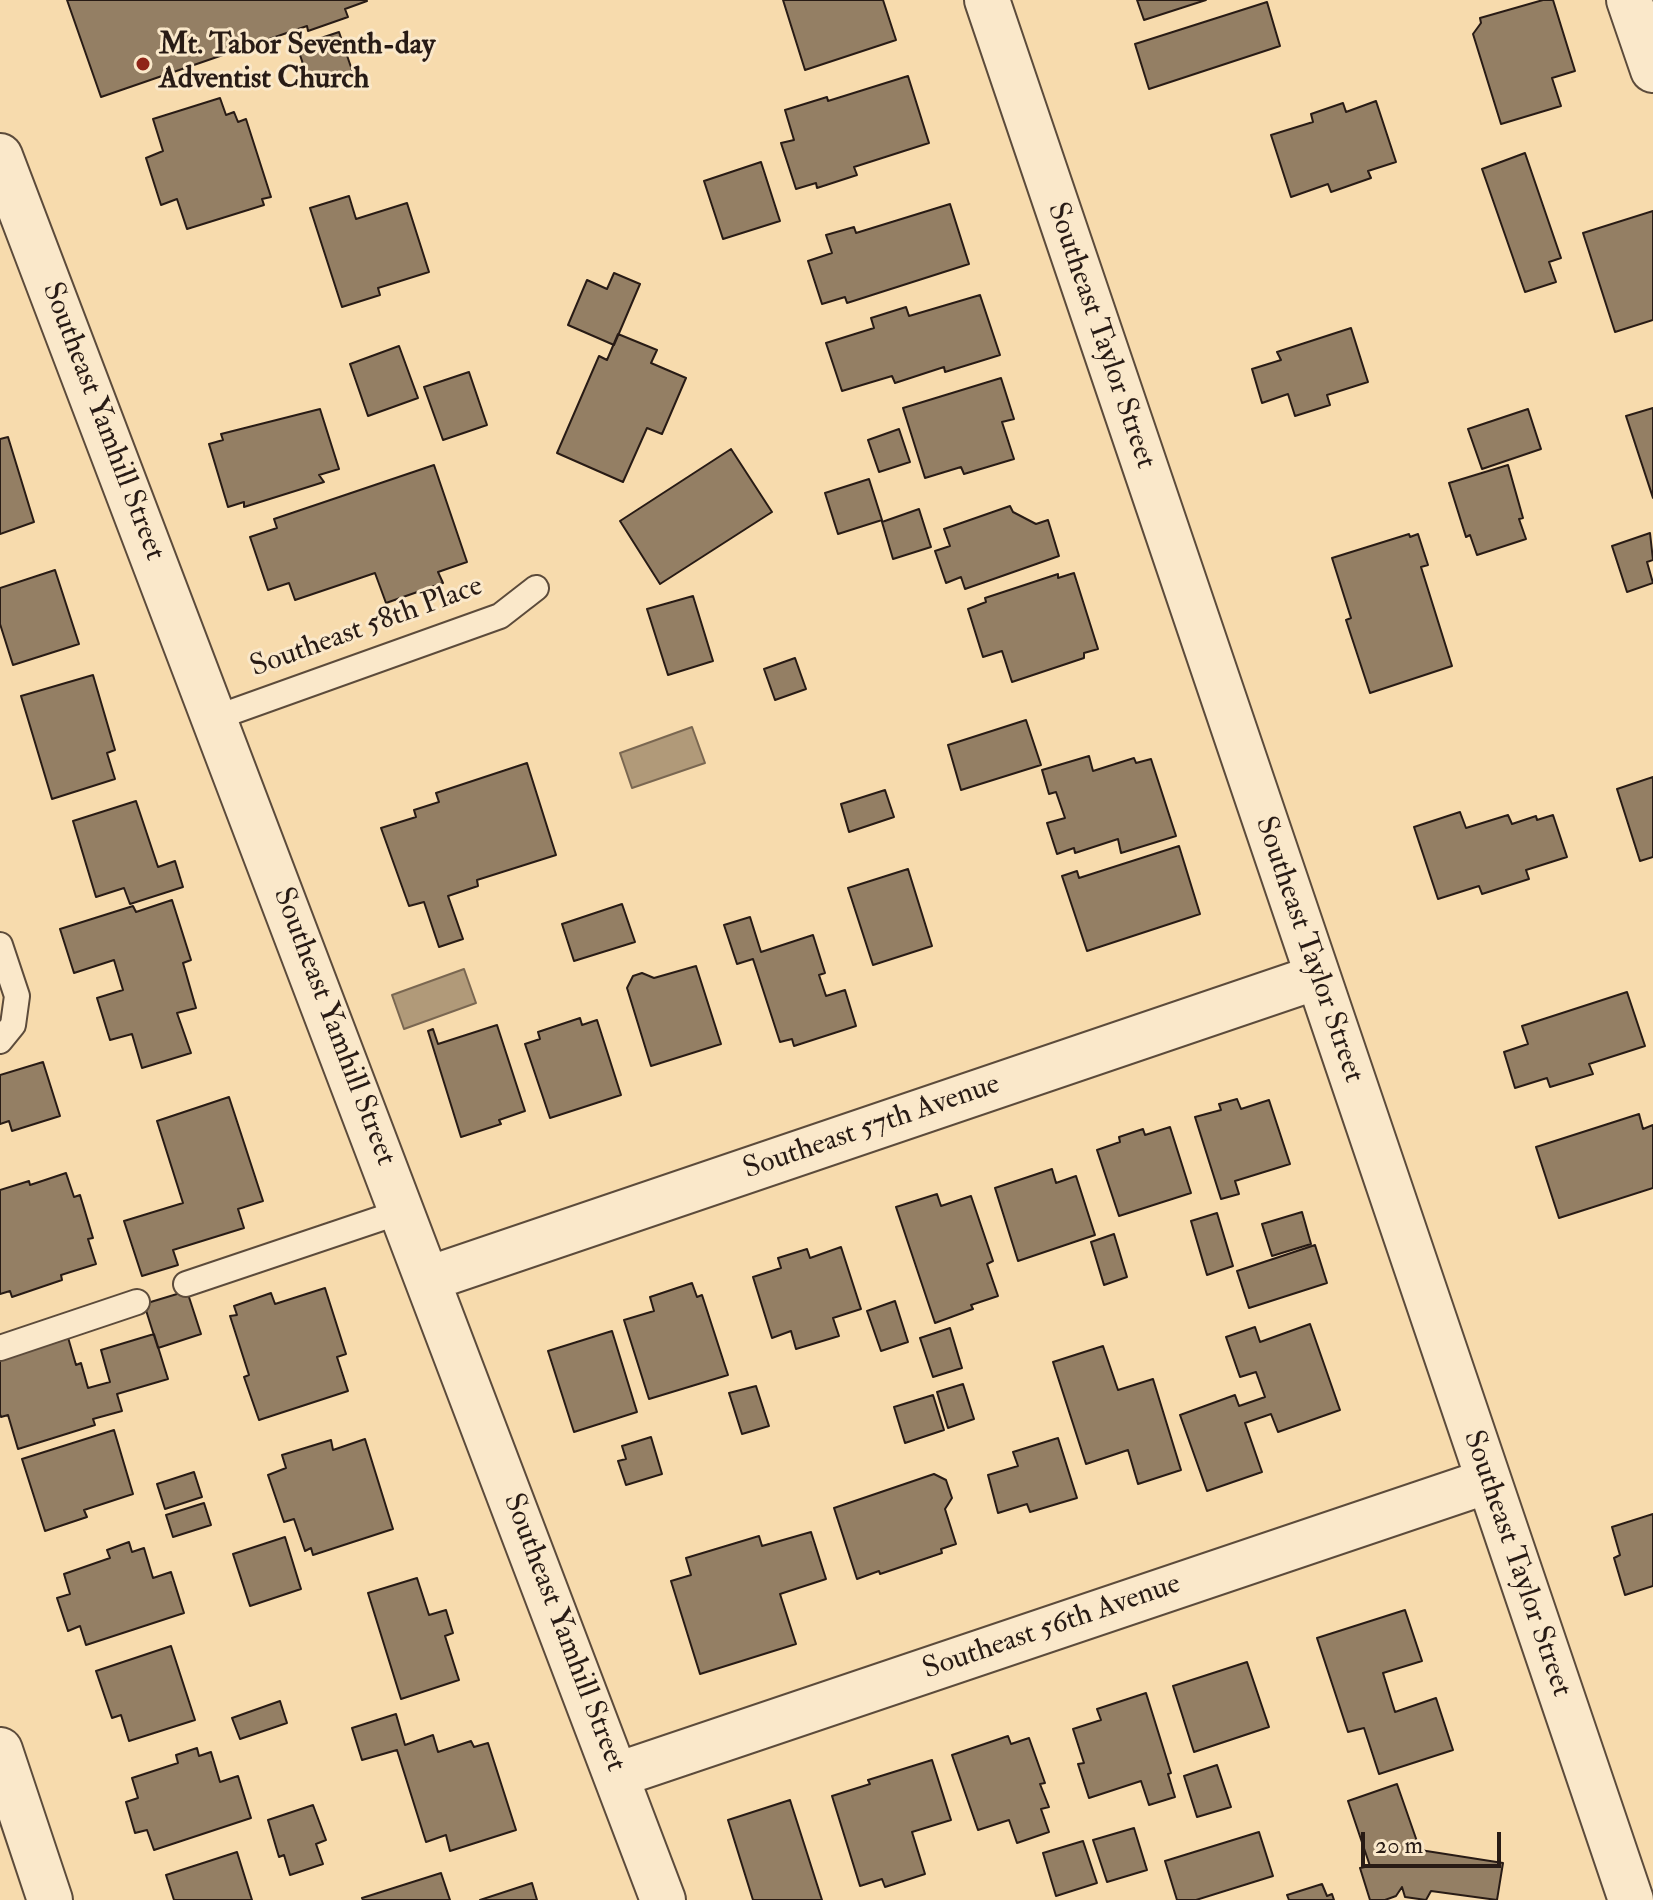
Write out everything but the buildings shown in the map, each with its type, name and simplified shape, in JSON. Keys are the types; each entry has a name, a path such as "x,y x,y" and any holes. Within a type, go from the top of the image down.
{"street":[{"name":"Southeast Taylor Street","path":"987,0 1631,1900"},
{"path":"1629,0 1653,70"},
{"name":"Southeast Yamhill Street","path":"0,156 663,1900"},
{"name":"Southeast 57th Avenue","path":"428,1279 1317,977"},
{"name":"Southeast 56th Avenue","path":"617,1775 1488,1481"},
{"path":"0,1750 50,1900"}],"lane":[{"name":"Southeast 58th Place","path":"215,718 500,616 536,588"},
{"path":"0,945 17,996 13,1025 0,1041"},
{"path":"186,1284 403,1211"},
{"path":"0,1348 137,1302"}],"shaded area":[{"path":"692,727 705,763 632,788 620,753"},
{"path":"464,969 476,1003 404,1029 392,995"}],"place":[{"name":"Mt. Tabor Seventh-day Adventist Church","path":"143,64"}]}
